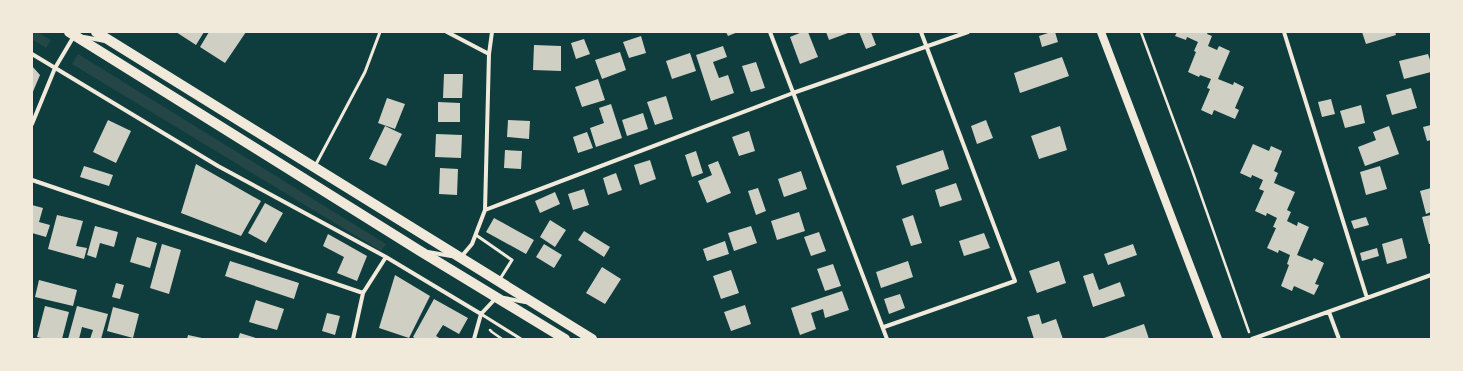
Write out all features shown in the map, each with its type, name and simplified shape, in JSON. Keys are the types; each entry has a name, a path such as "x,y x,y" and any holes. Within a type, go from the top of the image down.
{"main road":[{"path":"96,32 592,339"},
{"path":"1101,32 1218,339"},
{"path":"72,34 420,251 565,339"}],"street":[{"path":"447,32 489,54"},
{"path":"420,251 461,257 472,244 485,210 489,54 492,32"},
{"path":"770,32 884,327 887,339"},
{"path":"884,327 1015,281 920,32"},
{"path":"485,210 793,93 968,32"},
{"path":"1284,32 1367,298"},
{"path":"32,124 55,68 72,34 113,43"},
{"path":"32,54 218,166 386,257 481,314"},
{"path":"32,180 363,294"},
{"path":"353,339 363,294 386,257"},
{"path":"1252,339 1431,275"},
{"path":"474,339 481,314 497,297 535,303"},
{"path":"1329,312 1339,339"}],"lane":[{"path":"314,167 365,72 380,32"},
{"path":"476,235 512,260 499,281"},
{"path":"481,314 520,339"}],"path":[{"path":"1141,32 1252,339"}],"shaded area":[{"path":"32,32 37,32 51,40 46,48 32,39"},
{"path":"78,54 386,244 381,251 72,64"}],"building":[{"path":"176,32 204,32 196,45"},
{"path":"209,32 246,32 225,63 200,47"},
{"path":"726,32 738,32 728,36"},
{"path":"802,32 808,32 818,57 800,64 790,37"},
{"path":"826,32 848,32 848,33 829,40"},
{"path":"859,32 871,32 876,45 866,49"},
{"path":"1055,32 1058,42 1042,47 1039,36"},
{"path":"1177,32 1208,32 1207,34 1212,36 1208,46 1217,50 1219,46 1230,51 1218,79 1233,85 1234,82 1244,87 1235,108 1239,110 1235,119 1214,110 1212,115 1201,110 1210,89 1207,88 1211,79 1200,75 1199,77 1188,72 1196,52 1194,51 1198,42 1187,37 1186,40 1175,36"},
{"path":"1362,32 1395,32 1396,35 1366,44"},
{"path":"641,36 646,53 629,58 623,42"},
{"path":"584,39 590,54 576,59 571,43"},
{"path":"534,45 561,46 561,71 533,70"},
{"path":"723,46 727,57 713,62 719,78 728,75 734,93 711,101 696,55"},
{"path":"620,52 626,70 602,79 595,60"},
{"path":"690,53 696,71 672,79 666,61"},
{"path":"1428,54 1431,63 1431,72 1404,79 1399,61"},
{"path":"1062,57 1069,76 1020,93 1014,73"},
{"path":"756,62 765,88 751,92 742,66"},
{"path":"32,66 40,75 32,94"},
{"path":"444,74 463,74 462,98 443,98"},
{"path":"598,79 605,100 582,107 575,87"},
{"path":"1411,88 1417,108 1392,115 1386,95"},
{"path":"666,96 673,119 655,125 647,102"},
{"path":"387,98 405,104 395,129 378,123"},
{"path":"1331,99 1335,114 1322,117 1318,102"},
{"path":"438,102 460,103 460,122 438,122"},
{"path":"611,104 622,138 596,147 590,128 604,123 599,108"},
{"path":"1361,105 1365,123 1345,128 1340,111"},
{"path":"643,113 648,129 627,136 622,120"},
{"path":"108,120 131,131 116,163 93,152"},
{"path":"508,120 530,121 529,139 507,137"},
{"path":"986,120 993,138 977,144 971,126"},
{"path":"1431,125 1431,140 1427,141 1423,127"},
{"path":"385,126 402,134 386,166 369,159"},
{"path":"1060,126 1067,150 1039,159 1031,136"},
{"path":"1389,126 1399,154 1365,166 1358,147 1376,140 1373,132"},
{"path":"749,131 755,151 739,156 732,137"},
{"path":"587,132 593,148 578,153 573,137"},
{"path":"436,134 462,135 461,158 435,157"},
{"path":"1253,144 1269,151 1271,146 1282,151 1274,171 1278,173 1274,183 1295,192 1287,210 1291,212 1287,221 1297,226 1298,222 1309,227 1297,255 1312,261 1314,258 1324,263 1315,284 1319,285 1314,295 1294,286 1292,291 1281,286 1289,265 1287,264 1290,255 1279,250 1278,253 1267,248 1276,228 1273,227 1277,218 1267,213 1266,216 1255,211 1264,191 1259,189 1263,180 1252,175 1251,178 1240,173"},
{"path":"505,150 522,151 521,169 504,168"},
{"path":"943,150 949,169 902,185 896,166"},
{"path":"696,151 703,173 692,177 685,155"},
{"path":"650,160 656,179 640,185 634,165"},
{"path":"718,161 731,193 707,203 698,181 712,175 708,165"},
{"path":"196,164 261,201 241,236 181,213"},
{"path":"84,166 113,175 109,186 80,177"},
{"path":"1380,166 1387,189 1366,195 1360,172"},
{"path":"440,168 458,169 457,195 439,194"},
{"path":"801,171 807,189 784,197 778,179"},
{"path":"616,173 622,190 608,195 603,178"},
{"path":"956,183 962,200 940,207 935,190"},
{"path":"758,188 766,211 756,215 748,191"},
{"path":"1431,188 1431,212 1426,214 1420,191"},
{"path":"584,189 589,205 573,210 568,194"},
{"path":"555,192 560,204 540,213 535,201"},
{"path":"265,203 283,213 266,243 248,233"},
{"path":"32,205 43,208 39,222 50,225 46,237 32,233"},
{"path":"799,212 805,231 777,240 771,221"},
{"path":"57,215 83,221 76,246 87,248 84,259 48,249"},
{"path":"913,215 922,243 911,246 902,219"},
{"path":"1431,215 1431,244 1429,244 1422,217"},
{"path":"1366,217 1369,225 1354,229 1351,221"},
{"path":"494,218 534,240 526,254 486,232"},
{"path":"550,220 566,230 555,247 540,237"},
{"path":"95,226 118,232 114,247 100,243 96,258 87,255"},
{"path":"751,226 757,243 734,251 728,233"},
{"path":"584,231 610,247 604,257 578,240"},
{"path":"819,232 826,251 811,256 804,237"},
{"path":"984,233 990,248 964,256 959,241"},
{"path":"328,234 367,256 357,281 337,273 344,257 323,246"},
{"path":"137,237 157,243 150,268 130,262"},
{"path":"1402,238 1407,258 1387,264 1382,244"},
{"path":"725,241 729,254 707,261 703,249"},
{"path":"162,244 181,250 169,294 150,288"},
{"path":"544,244 562,255 554,268 536,257"},
{"path":"1133,244 1137,255 1108,265 1104,254"},
{"path":"1377,248 1379,256 1362,261 1360,253"},
{"path":"230,261 299,283 294,299 225,276"},
{"path":"908,261 913,277 881,288 876,272"},
{"path":"1059,261 1066,283 1037,293 1029,271"},
{"path":"833,264 841,286 825,291 817,269"},
{"path":"602,267 621,279 605,304 586,293"},
{"path":"731,270 739,293 721,299 713,276"},
{"path":"1093,273 1099,290 1120,282 1125,296 1093,307 1083,276"},
{"path":"395,275 430,296 409,338 379,328"},
{"path":"39,280 77,290 73,306 35,297"},
{"path":"116,283 124,285 120,299 112,297"},
{"path":"842,291 849,310 825,318 823,309 811,313 816,329 800,335 791,308"},
{"path":"900,294 905,308 889,314 884,299"},
{"path":"434,299 468,318 459,334 443,325 436,336 441,339 416,339 413,337"},
{"path":"256,300 284,309 277,330 249,322"},
{"path":"745,305 751,324 731,331 724,312"},
{"path":"45,306 69,312 62,339 45,339 37,337"},
{"path":"77,306 108,314 101,339 90,339 93,330 82,327 79,339 68,339"},
{"path":"113,307 139,314 133,338 107,331"},
{"path":"327,313 340,316 335,335 322,331"},
{"path":"1039,314 1042,324 1056,319 1063,339 1034,339 1027,317"},
{"path":"1144,324 1149,339 1104,339 1104,338"},
{"path":"240,333 259,339 238,339"},
{"path":"188,335 202,338 202,339 187,339"}]}
